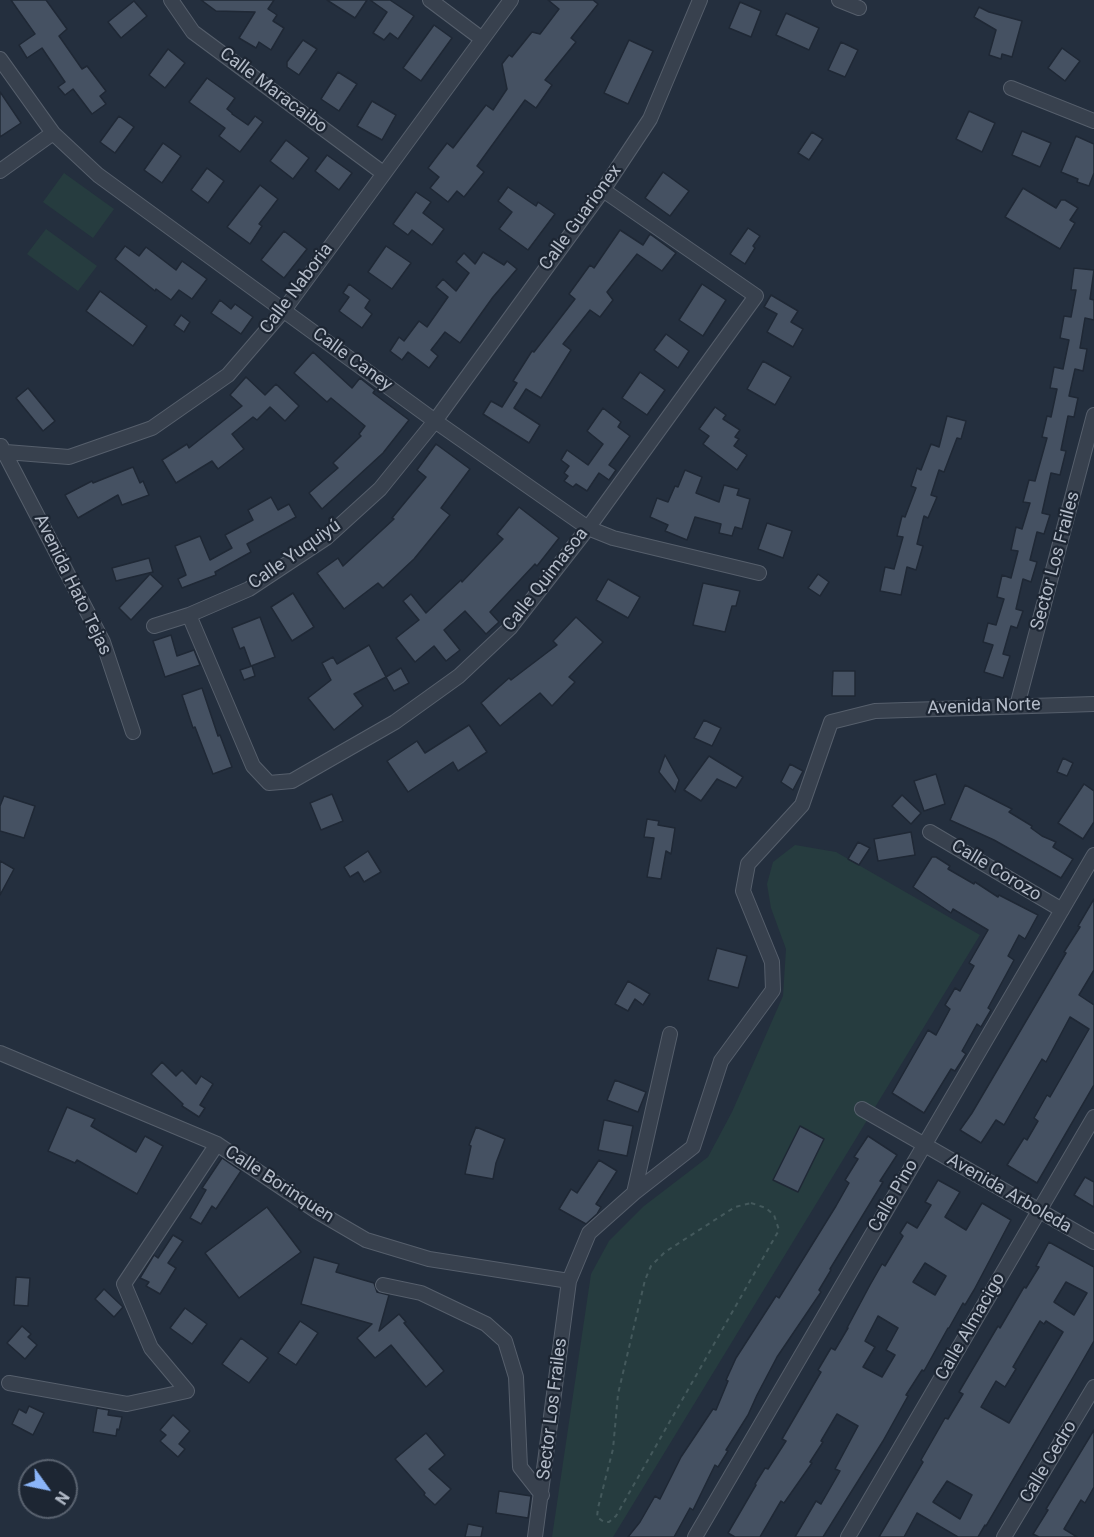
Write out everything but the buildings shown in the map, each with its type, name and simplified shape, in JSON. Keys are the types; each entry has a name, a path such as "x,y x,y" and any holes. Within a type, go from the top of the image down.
{"street":[{"name":"Calle Maracaibo","path":"171,0 193,32 383,173"},
{"path":"430,0 482,39"},
{"name":"Calle Naboria","path":"2,450 69,457 152,428 228,375 284,310 512,0"},
{"name":"Calle Guarionex","path":"435,421 603,190 650,119 700,0"},
{"path":"839,0 860,8"},
{"name":"Calle Caney","path":"0,58 52,133 98,175 435,421 588,528 613,538 759,573"},
{"path":"1011,88 1094,121"},
{"path":"0,171 52,133"},
{"name":"Calle Quimasoa","path":"189,615 253,766 269,783 292,781 395,722 459,676 510,628 588,528 756,296 603,190"},
{"name":"Sector Los Frailes","path":"1017,706 1094,415"},
{"name":"Calle Yuquiyú","path":"154,626 189,615 249,588 326,538 380,489 435,421"},
{"name":"Avenida Hato Tejas","path":"2,450 104,642 133,732"},
{"name":"Avenida Norte","path":"634,1193 693,1147 721,1061 772,990 772,962 743,891 748,864 802,805 831,722 875,711 1094,704"},
{"name":"Calle Corozo","path":"930,832 1062,910"},
{"name":"Calle Pino","path":"695,1537 1094,855"},
{"path":"634,1193 670,1034"},
{"name":"Calle Borinquen","path":"0,1053 217,1144 318,1212 366,1240 429,1259 570,1281"},
{"name":"Avenida Arboleda","path":"861,1108 1094,1242"},
{"name":"Calle Almacigo","path":"848,1537 1094,1117"},
{"path":"9,1383 127,1404 187,1391 151,1348 124,1284 217,1144"},
{"name":"Sector Los Frailes","path":"535,1537 570,1281 589,1233 634,1193"},
{"path":"383,1285 421,1293 486,1324 505,1341 516,1377 520,1467 542,1495"},
{"name":"Calle Cedro","path":"1004,1537 1094,1387"}],"path":[{"path":"751,1203 766,1208 774,1215 779,1230 772,1244 616,1516 609,1522 604,1522 597,1517 613,1449 618,1394 645,1280 651,1266 665,1252 735,1208 751,1203"}],"green space":[{"path":"64,173 114,209 93,238 43,202"},
{"path":"46,229 97,266 78,291 27,254"},
{"path":"795,845 836,852 980,935 613,1537 552,1537 591,1274 609,1241 644,1206 708,1157 732,1112 783,996 786,949 771,908 767,884 773,862"}]}
